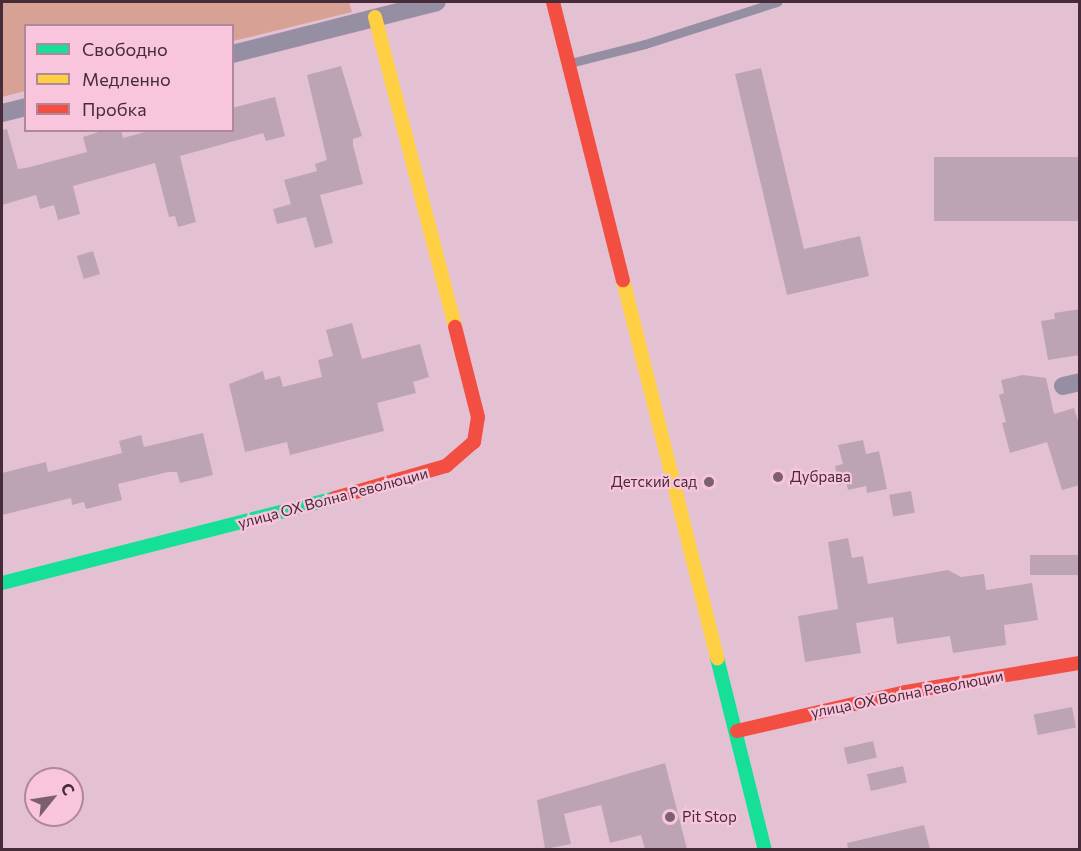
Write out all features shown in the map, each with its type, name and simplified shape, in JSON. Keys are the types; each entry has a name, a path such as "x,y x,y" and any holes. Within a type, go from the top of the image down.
{"street":[{"path":"234,53 437,2"},
{"path":"553,2 765,849"},
{"name":"улица ОХ Волна Революции","path":"2,583 427,474 457,460 474,442 478,417 375,17"},
{"path":"2,113 24,107"},
{"name":"улица ОХ Волна Революции","path":"736,731 906,692 1080,663"}],"lane":[{"path":"568,63 645,44 777,2"}],"shaded area":[{"path":"2,2 349,2 352,12 234,41 234,24 24,24 24,91 2,97"}],"building":[{"path":"341,66 362,136 353,139 353,145 363,184 320,195 333,243 315,248 306,217 277,224 273,209 291,204 284,180 317,171 315,164 327,160 307,75"},
{"path":"761,68 804,249 860,236 869,276 787,295 735,74"},
{"path":"275,97 285,136 266,141 263,133 180,156 196,222 178,227 175,216 169,217 155,163 73,186 80,214 58,220 54,205 40,209 36,195 2,205 2,130 7,129 18,169 87,152 83,137 99,132 122,132 123,138 145,132 234,132 234,107"},
{"path":"934,157 1080,157 1080,221 934,221"},
{"path":"93,251 100,274 84,279 77,256"},
{"path":"1080,309 1080,355 1048,360 1041,321 1055,319 1054,313"},
{"path":"352,323 362,359 420,344 429,377 413,382 416,393 377,403 384,431 290,455 287,442 245,452 229,384 263,371 265,380 280,376 283,387 322,377 318,360 333,356 326,330"},
{"path":"1023,375 1046,378 1054,414 1074,408 1080,427 1080,485 1062,490 1047,442 1010,453 1002,423 1006,422 999,395 1004,393 1001,380"},
{"path":"203,433 213,475 180,483 177,472 168,472 118,484 122,500 86,509 84,502 72,505 71,498 2,515 2,473 46,462 48,472 122,453 119,441 141,435 144,447"},
{"path":"863,440 866,454 879,451 887,489 867,493 866,486 848,490 846,483 839,485 835,466 843,464 838,445"},
{"path":"911,491 915,513 893,516 889,495"},
{"path":"848,538 852,558 863,556 868,584 948,570 961,577 984,574 986,590 1032,583 1038,620 1004,625 1006,645 953,653 950,636 897,644 893,617 856,623 861,653 805,662 798,616 838,609 828,542"},
{"path":"1030,555 1080,555 1080,575 1030,575"},
{"path":"1072,707 1076,728 1038,735 1034,714"},
{"path":"873,741 877,758 848,764 844,748"},
{"path":"665,763 687,849 645,849 641,835 610,843 601,805 564,814 571,844 545,849 537,800"},
{"path":"903,766 907,783 871,791 867,774"},
{"path":"924,825 930,849 848,849 847,843"}],"traffic: fast":[{"path":"2,583 335,498"},
{"path":"717,658 765,850"}],"traffic: slow":[{"path":"375,17 455,327"},
{"path":"623,280 717,658"}],"traffic: jam":[{"path":"553,2 623,280"},
{"path":"335,498 446,466 474,442 478,417 455,327"},
{"path":"737,731 906,692 1080,663"}],"place":[{"name":"Дубрава","path":"778,477"},
{"name":"Детский сад","path":"709,482"},
{"name":"Pit Stop","path":"670,817"}]}
